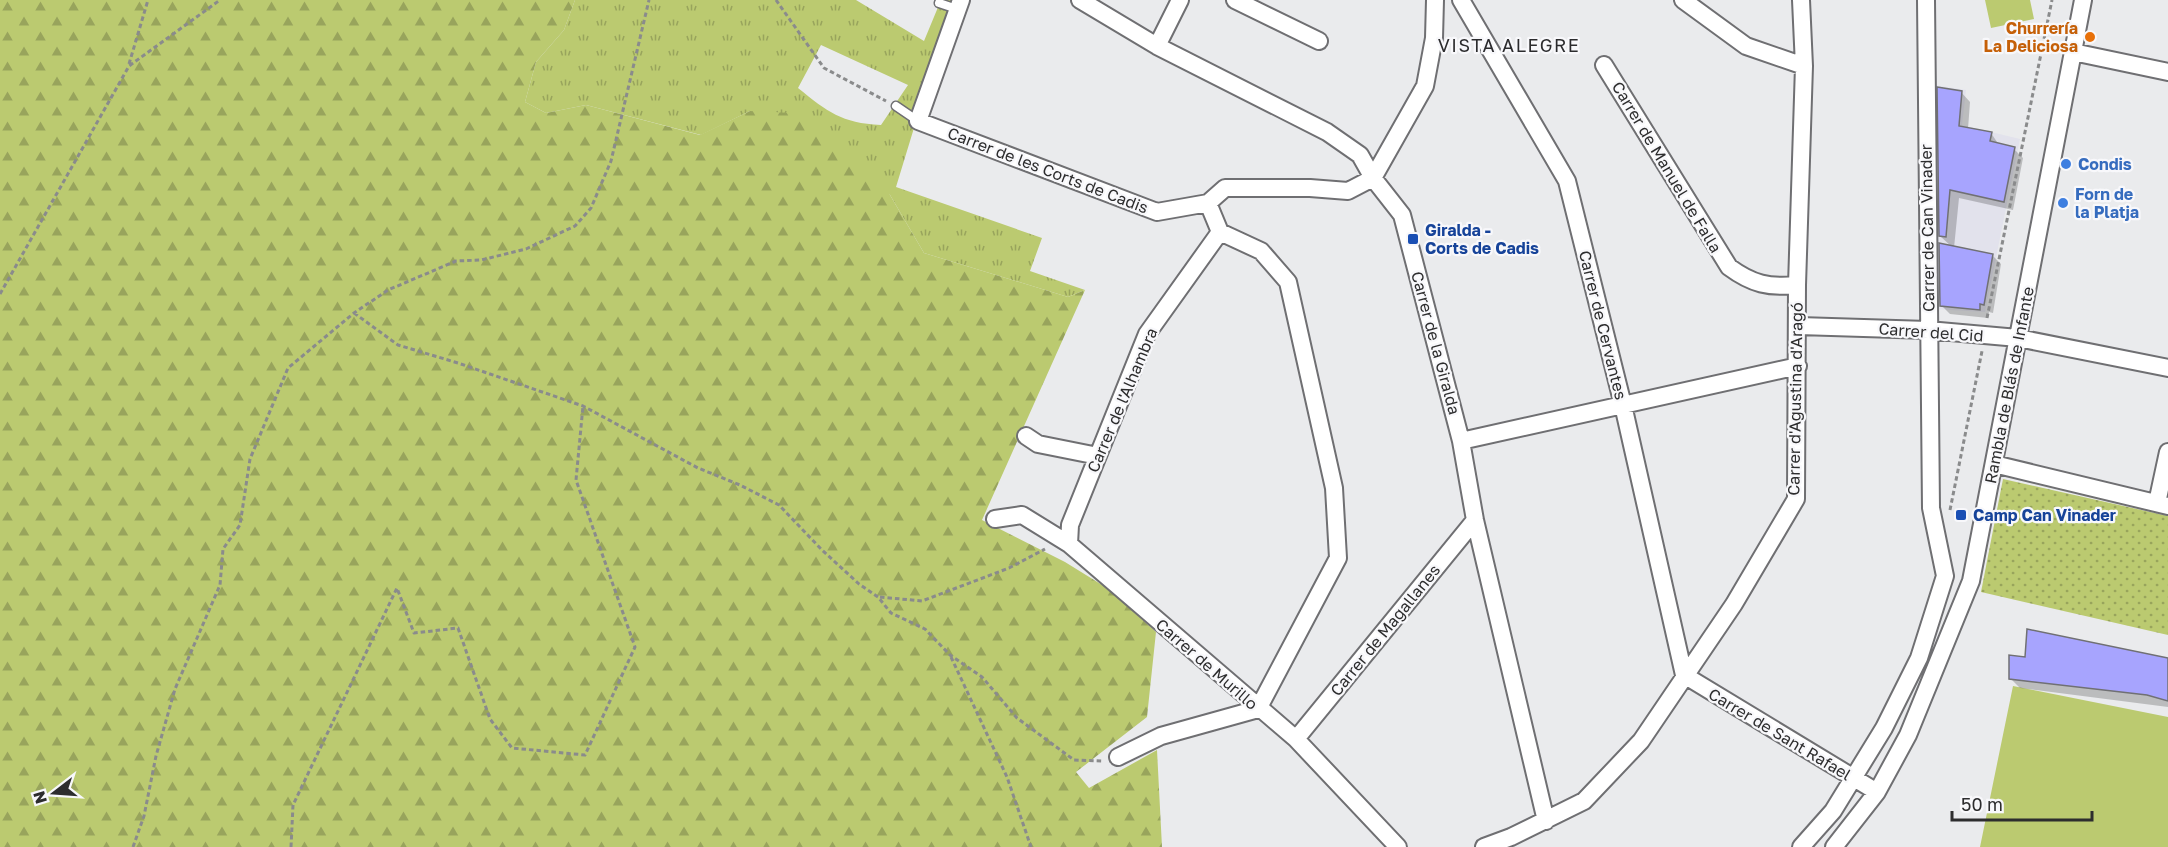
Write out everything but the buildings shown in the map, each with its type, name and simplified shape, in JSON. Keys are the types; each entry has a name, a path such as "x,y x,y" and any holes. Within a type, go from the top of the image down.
{"street":[{"name":"Carrer de la Giralda","path":"1080,0 1157,46 1327,132 1360,155 1373,178 1402,214 1461,441 1475,520 1546,821"},
{"path":"1157,46 1180,0"},
{"path":"1235,0 1319,41"},
{"path":"1373,178 1425,86 1434,38 1435,0"},
{"name":"Carrer de Cervantes","path":"1461,0 1568,181 1623,405 1684,675"},
{"path":"1683,0 1746,46 1804,66"},
{"name":"Carrer d'Agustina d'Aragó","path":"1484,847 1546,821 1584,801 1641,741 1734,604 1796,499 1799,326 1797,285 1804,66 1800,0"},
{"name":"Carrer de Can Vinader","path":"1802,847 1833,811 1884,728 1919,658 1945,576 1930,508 1931,382 1928,330 1926,0"},
{"name":"Rambla de Blás de Infante","path":"1834,847 1877,792 1908,735 1971,581 2083,0"},
{"path":"918,120 959,5"},
{"path":"2073,52 2168,72"},
{"name":"Carrer de Manuel de Falla","path":"1604,65 1729,267 1744,278 1774,288 1797,285"},
{"name":"Carrer de les Corts de Cadis","path":"918,120 1157,212 1208,203 1225,188 1310,188 1348,191 1373,178"},
{"path":"1118,757 1161,736 1258,709 1338,558 1334,488 1288,282 1261,251 1220,232 1208,203"},
{"name":"Carrer de l'Alhambra","path":"1066,542 1070,525 1147,334 1220,232"},
{"name":"Carrer del Cid","path":"1799,326 1928,330 2018,338 2168,368"},
{"path":"1461,441 1798,366"},
{"path":"1026,436 1038,444 1098,456"},
{"path":"1994,464 2162,505 2168,452"},
{"name":"Carrer de Murillo","path":"995,519 1022,515 1066,542 1258,709 1296,739 1398,847"},
{"name":"Carrer de Magallanes","path":"1296,739 1475,520"},
{"name":"Carrer de Sant Rafael","path":"1684,675 1877,792"}],"lane":[{"path":"939,3 959,5"},
{"path":"896,106 918,120"}],"path":[{"path":"0,294 129,66 148,0"},
{"path":"129,66 220,0"},
{"path":"133,847 144,816 156,756 175,689 220,585 223,549 240,525 250,459 276,392 288,368 354,313 388,290 456,261 481,260 526,249 575,226 591,208 611,161 649,0"},
{"path":"776,0 824,68 896,106"},
{"path":"1988,312 2052,0"},
{"path":"354,313 398,345 583,406 698,468 740,485 779,506 822,550 859,584 878,597 891,613 925,629 951,655 982,677 1017,718 1074,760 1099,763 1118,757"},
{"path":"291,847 293,805 397,588 414,633 458,628 490,719 512,748 585,754 635,647 576,480 583,406"},
{"path":"878,597 922,601 1009,568 1066,542"},
{"path":"951,655 1007,777 1031,847"}],"shaded area":[{"path":"1934,85 1966,90 1962,125 2020,139 1985,312 1933,309"}],"green space":[{"path":"0,0 575,0 564,30 536,62 525,102 546,113 586,105 700,135 750,111 792,113 863,164 890,195 924,253 1068,297 1085,290 982,520 1065,562 1107,588 1156,632 1147,717 1076,772 1089,788 1157,750 1162,847 0,847"},
{"path":"575,0 856,0 924,41 941,0 953,0 896,187 1042,238 1030,271 1085,290 1068,297 924,253 890,195 750,111 701,135 586,105 546,113 525,102 536,62 564,30","holes":["821,45 908,85 881,125 855,122 836,115 798,88"]},
{"path":"1985,0 2030,0 2034,19 1991,28"},
{"path":"2003,479 2168,516 2168,635 1981,592"},
{"path":"2013,686 2168,717 2168,847 1980,847"}],"place":[{"name":"Churrería La Deliciosa","path":"2090,37"},
{"name":"Condis","path":"2066,164"},
{"name":"Forn de la Platja","path":"2063,203"},
{"name":"Giralda - Corts de Cadis","path":"1413,239"},
{"name":"Camp Can Vinader","path":"1961,515"}],"district":[{"name":"VISTA ALEGRE","path":"1509,45"}]}
